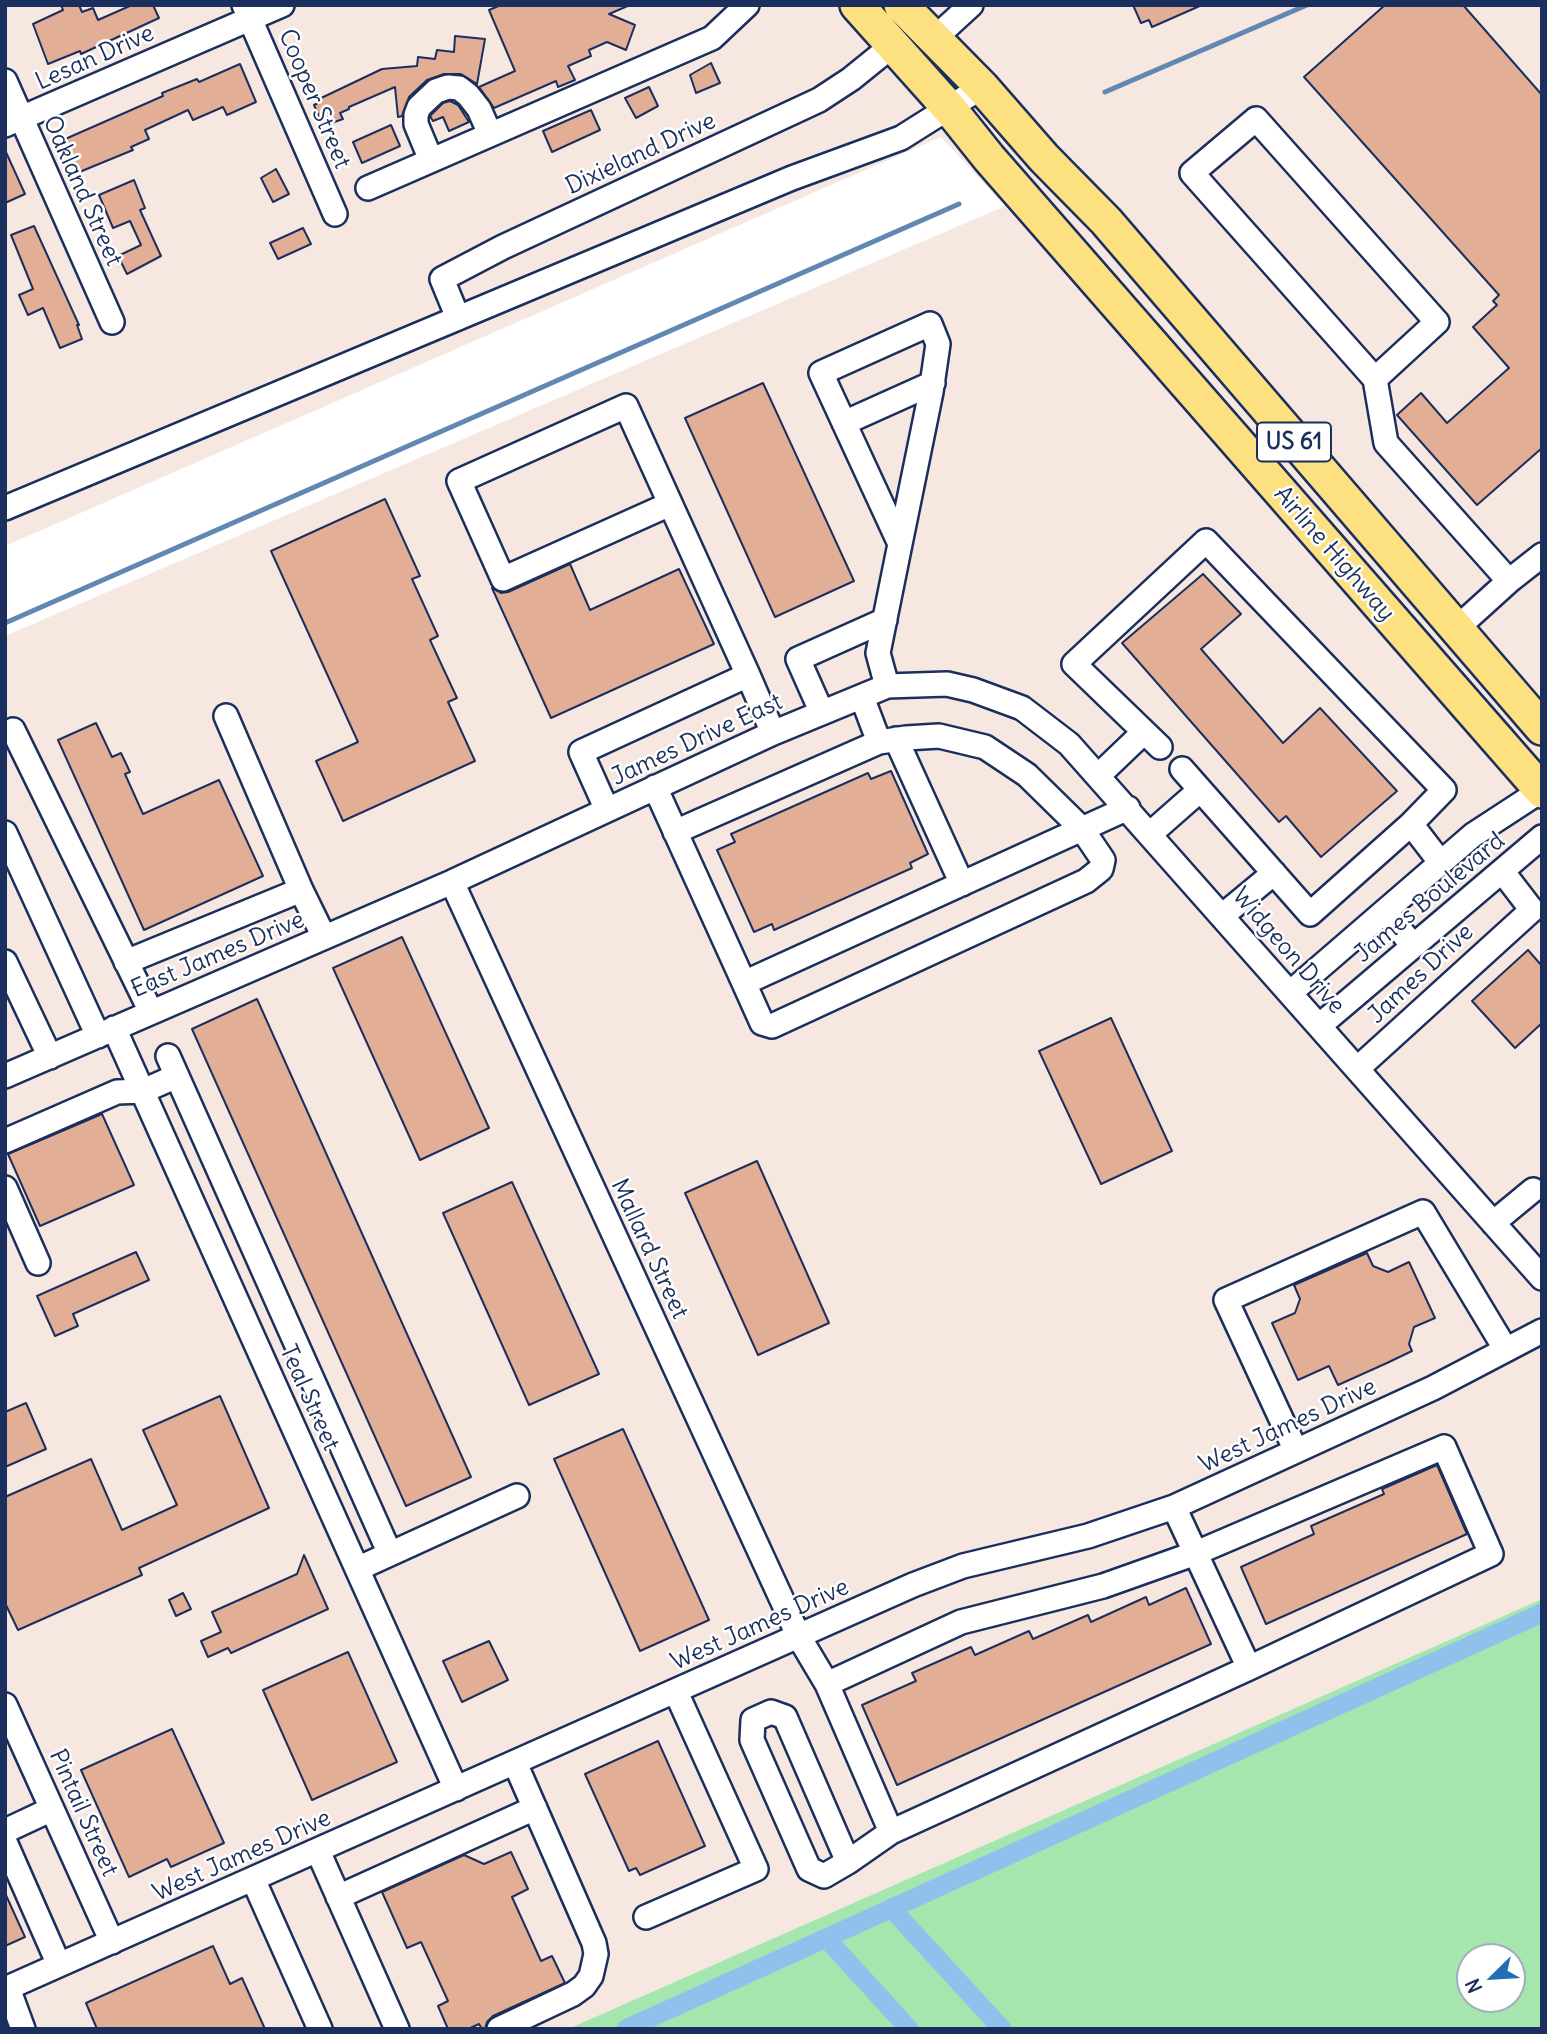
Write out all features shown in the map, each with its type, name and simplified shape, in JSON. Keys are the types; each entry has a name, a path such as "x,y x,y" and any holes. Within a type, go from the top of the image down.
{"highway":[{"name":"US 61","path":"857,5 949,108"},
{"name":"US 61","path":"901,5 982,87"},
{"name":"Airline Highway","path":"982,87 1044,158 1106,221 1542,728"},
{"name":"Airline Highway","path":"949,108 989,158 1542,791"}],"street":[{"name":"Lesan Drive","path":"13,122 247,12 282,5"},
{"path":"368,188 712,38 747,5"},
{"path":"935,37 971,5"},
{"name":"Cooper Street","path":"247,12 335,214"},
{"name":"Dixieland Drive","path":"458,318 442,279 503,247 819,100 851,79 893,45"},
{"name":"Oakland Street","path":"5,81 13,122 112,322"},
{"path":"431,160 416,124 416,115 419,107 436,91 448,87 459,88 468,95 479,109 490,134"},
{"path":"5,508 792,178 901,138 982,87"},
{"path":"1375,379 1437,322 1256,119 1192,173 1375,379 1385,443 1509,581"},
{"path":"887,686 878,653 933,383 938,344 930,324 821,373 900,544"},
{"path":"844,423 933,383"},
{"path":"670,504 503,579 459,481 626,406 773,733"},
{"path":"1098,776 1152,740 1074,664 1206,541 1444,790 1411,824 1310,914 1182,769"},
{"path":"1457,629 1542,555"},
{"path":"822,713 798,659 885,620"},
{"path":"607,810 580,752 748,675"},
{"name":"James Drive East","path":"452,882 773,733 887,686 947,684 973,690"},
{"name":"Widgeon Drive","path":"973,690 1022,708 1069,744 1542,1278"},
{"path":"862,697 962,884"},
{"path":"226,716 324,937"},
{"path":"13,730 151,1012"},
{"path":"655,787 762,1023 772,1026 1086,881 1101,869 1103,860 1083,829 1027,775 985,747 939,736 887,741 676,832"},
{"path":"1150,834 1200,790"},
{"path":"1290,993 1474,835 1542,791"},
{"path":"744,983 1128,808"},
{"path":"1411,824 1441,863"},
{"name":"Teal Street","path":"5,833 106,1032 143,1091 456,1789"},
{"name":"James Boulevard","path":"1320,1026 1542,837"},
{"name":"James Drive","path":"1357,1069 1532,909 1502,871"},
{"path":"1222,916 1274,873"},
{"name":"East James Drive","path":"5,1076 452,882"},
{"name":"Mallard Street","path":"452,882 799,1637 827,1684 891,1832"},
{"path":"126,962 301,890"},
{"path":"1385,911 1413,946"},
{"path":"5,962 50,1057"},
{"path":"5,1142 117,1092 143,1091 173,1066 390,1554"},
{"path":"1493,1223 1539,1185"},
{"path":"5,1188 38,1263"},
{"path":"1296,1451 1226,1300 1423,1212 1506,1350"},
{"path":"250,1329 283,1313"},
{"name":"West James Drive","path":"7,1989 913,1585 962,1566 1088,1536 1174,1507 1433,1388 1542,1331"},
{"path":"827,1684 961,1622 1103,1586 1196,1553 1444,1447 1490,1554 891,1832 848,1862 824,1876 809,1869 752,1740 753,1720 771,1712 785,1717 848,1862"},
{"path":"357,1569 517,1496"},
{"path":"1174,1507 1249,1668"},
{"path":"646,1917 756,1869 676,1692"},
{"name":"Pintail Street","path":"5,1705 112,1942"},
{"path":"499,2029 573,1994 584,1986 595,1963 594,1943 515,1763"},
{"path":"338,1897 535,1808"},
{"path":"5,1832 52,1809"},
{"path":"5,1842 59,1965"},
{"path":"318,1851 397,2029"},
{"path":"253,1879 320,2029"},
{"path":"7,1989 23,2029"}],"shaded area":[{"path":"5,5 1542,5 1542,1599 568,2029 5,2029 5,636 1005,206 941,137 5,546"}],"green space":[{"path":"1542,1599 1542,2029 568,2029"}],"building":[{"path":"61,5 79,5 82,12 93,8 98,20 132,5 153,5 159,18 81,54 80,51 48,64 33,24 63,10"},
{"path":"501,5 630,5 609,14 635,25 626,50 607,42 589,50 591,56 568,66 575,80 558,87 556,81 494,108 479,87 515,71 489,10"},
{"path":"1133,5 1202,5 1152,27 1149,20 1141,23"},
{"path":"1385,5 1463,5 1542,95 1542,448 1477,505 1397,415 1421,393 1447,423 1509,368 1473,327 1497,305 1493,301 1499,295 1304,77"},
{"path":"455,36 485,39 477,84 461,74 444,74 427,80 409,97 402,116 398,117 395,87 349,107 340,113 343,119 323,126 314,105 318,103 317,100 382,69 417,66 418,57 435,59 437,50 454,52"},
{"path":"711,63 720,83 696,93 690,75"},
{"path":"240,64 256,102 227,115 223,107 193,120 188,110 145,130 149,139 131,147 133,150 77,173 63,140 163,96 162,93 197,79 199,82"},
{"path":"649,87 658,106 636,118 625,98"},
{"path":"450,101 458,105 469,122 449,131 443,117 433,121 430,116 443,103"},
{"path":"591,110 600,130 552,152 543,131"},
{"path":"391,125 400,146 362,163 353,142"},
{"path":"5,150 25,194 5,203"},
{"path":"276,169 289,194 273,202 261,178"},
{"path":"134,180 145,208 140,210 161,256 127,274 118,256 141,245 130,221 113,228 99,195"},
{"path":"34,226 79,325 82,339 60,348 43,308 28,315 19,295 33,289 11,235"},
{"path":"303,228 311,244 278,259 270,243"},
{"path":"763,383 854,581 775,617 685,418"},
{"path":"385,499 420,576 412,579 438,636 430,640 457,698 448,702 475,761 343,821 316,761 358,742 271,551"},
{"path":"570,564 590,610 679,569 714,644 551,718 492,588 501,593 508,592"},
{"path":"1203,574 1241,614 1201,649 1283,743 1320,708 1397,791 1321,857 1286,816 1279,822 1122,643"},
{"path":"96,723 112,757 121,753 130,772 125,774 143,814 219,780 263,876 144,930 58,740"},
{"path":"891,771 928,854 910,863 912,868 774,930 772,924 754,932 717,850 735,842 731,834 868,773 871,779"},
{"path":"402,937 489,1128 420,1160 333,968"},
{"path":"1528,950 1542,966 1542,1023 1515,1048 1472,1001"},
{"path":"257,999 471,1477 406,1506 192,1029"},
{"path":"1111,1018 1172,1151 1101,1184 1039,1051"},
{"path":"102,1114 134,1185 40,1226 8,1154"},
{"path":"757,1161 829,1323 758,1355 685,1193"},
{"path":"512,1182 599,1374 529,1405 443,1213"},
{"path":"136,1252 149,1280 73,1314 78,1326 55,1336 37,1296"},
{"path":"1367,1253 1373,1266 1388,1272 1409,1262 1435,1318 1414,1327 1409,1344 1412,1351 1387,1363 1338,1385 1329,1366 1298,1380 1272,1323 1295,1313 1300,1299 1294,1285"},
{"path":"220,1396 269,1508 139,1568 142,1575 18,1630 5,1603 5,1497 91,1459 122,1530 177,1505 143,1430"},
{"path":"26,1403 46,1449 5,1467 5,1412"},
{"path":"623,1429 709,1620 640,1651 554,1459"},
{"path":"1437,1465 1467,1534 1266,1624 1241,1567 1314,1534 1311,1526 1384,1494 1382,1489"},
{"path":"304,1555 328,1609 231,1653 228,1648 208,1657 201,1641 221,1632 212,1612 297,1574"},
{"path":"1186,1588 1211,1644 897,1785 862,1705 916,1681 912,1673 971,1647 975,1655 1029,1631 1033,1639 1088,1615 1091,1622 1146,1597 1149,1605"},
{"path":"183,1593 191,1609 176,1616 169,1600"},
{"path":"489,1641 508,1680 462,1702 443,1661"},
{"path":"348,1652 397,1762 312,1800 263,1690"},
{"path":"172,1729 224,1843 171,1867 167,1859 129,1877 81,1770"},
{"path":"658,1741 705,1846 640,1875 636,1868 629,1871 585,1774"},
{"path":"511,1852 528,1889 512,1897 541,1961 552,1956 565,1983 493,2016 485,2029 479,2024 468,2029 448,2029 438,2006 448,2001 421,1942 407,1948 382,1892 464,1855 484,1864"},
{"path":"5,1893 25,1937 5,1946"},
{"path":"213,1946 230,1984 242,1978 265,2029 97,2029 86,2003"}],"waterway":[{"path":"1105,92 1307,5"},
{"path":"5,623 959,204"},
{"path":"626,2029 1542,1613"},
{"path":"891,1908 1002,2029"},
{"path":"826,1938 909,2029"}]}
